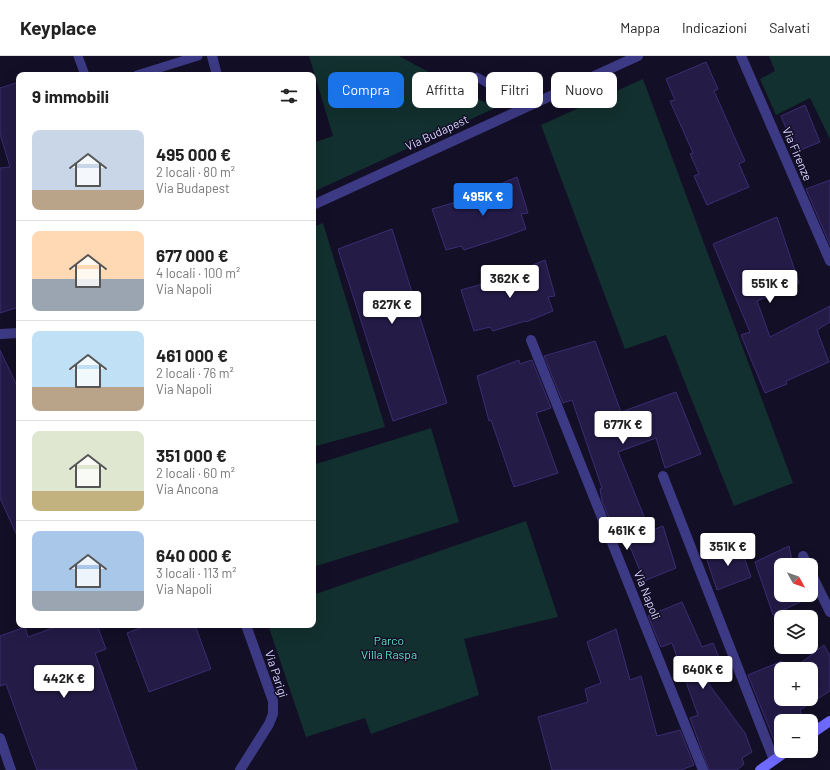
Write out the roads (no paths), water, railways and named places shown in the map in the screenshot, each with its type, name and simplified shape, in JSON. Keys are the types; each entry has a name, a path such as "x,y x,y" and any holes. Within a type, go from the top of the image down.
{"main road":[{"path":"818,729 830,721"},
{"path":"760,770 777,758"}],"street":[{"path":"212,56 216,72"},
{"name":"Via Budapest","path":"316,204 638,56"},
{"name":"Via Firenze","path":"741,56 830,261"},
{"path":"0,334 16,333"},
{"name":"Via Napoli","path":"530,340 703,770"},
{"path":"663,476 774,760"},
{"path":"818,587 830,612"},
{"name":"Via Parigi","path":"240,770 269,724 273,714 273,702 247,628"},
{"path":"0,738 11,770"}],"lane":[{"path":"78,56 84,72"},
{"path":"147,72 198,56"},
{"path":"478,78 514,99 521,110"}],"park label":[{"name":"Parco Villa Raspa","path":"389,648"}]}
